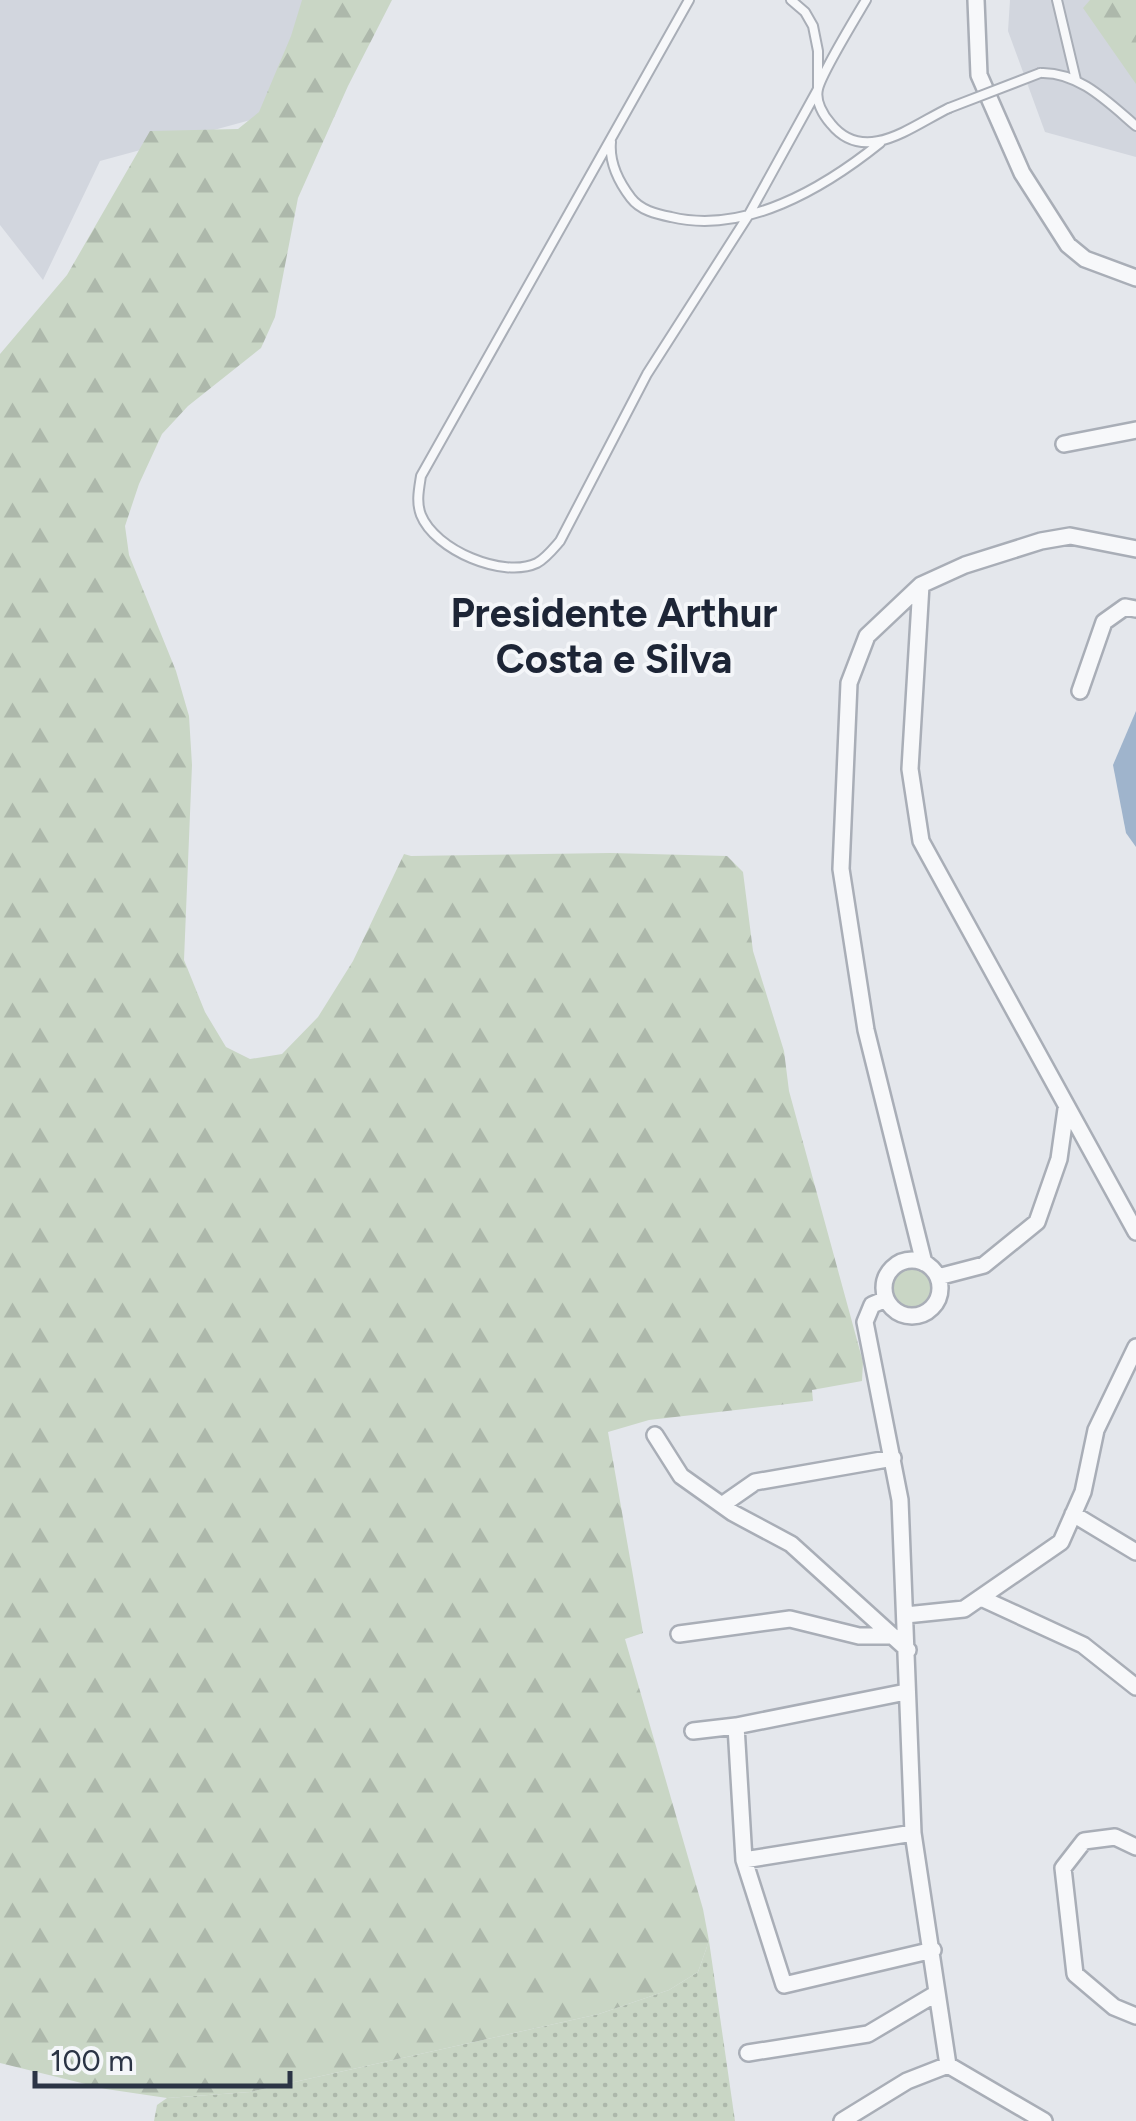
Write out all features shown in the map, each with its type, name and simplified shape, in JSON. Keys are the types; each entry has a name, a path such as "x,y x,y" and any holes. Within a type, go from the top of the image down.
{"street":[{"path":"976,0 979,76 1030,187 1068,246 1085,259 1136,278"},
{"path":"1064,444 1136,430"},
{"path":"924,1263 909,1260 891,1269 886,1278 886,1299 902,1314 926,1312 938,1296 938,1277 924,1263 866,1030 841,869 849,682 867,636 921,585 965,565 1070,536 1136,549"},
{"path":"921,585 910,770 921,842 1136,1232"},
{"path":"1080,691 1104,622 1126,607 1136,609"},
{"path":"938,1277 984,1266 1037,1222 1059,1159 1066,1110"},
{"path":"886,1299 872,1305 865,1322 900,1500 914,1833 948,2065"},
{"path":"906,1615 964,1609 1060,1542 1083,1492 1096,1430 1136,1347"},
{"path":"655,1435 681,1476 792,1544 908,1650"},
{"path":"722,1504 755,1482 892,1458"},
{"path":"1073,1514 1136,1552"},
{"path":"981,1598 1083,1645 1136,1687"},
{"path":"680,1634 790,1619 859,1636 892,1636"},
{"path":"692,1731 906,1692"},
{"path":"736,1726 744,1860 784,1985 933,1950"},
{"path":"744,1860 914,1833"},
{"path":"1136,1847 1116,1837 1084,1841 1063,1868 1075,1974 1114,2007 1136,2016"},
{"path":"748,2053 868,2034 936,1993"},
{"path":"842,2121 907,2082 948,2065"},
{"path":"948,2065 1044,2121"}],"lane":[{"path":"791,0 813,26 820,109 834,128 855,141 880,143"},
{"path":"689,3 422,476 418,494 421,517 461,554 511,569 533,565 552,549 647,374 748,216 866,0"},
{"path":"1057,0 1076,80"},
{"path":"614,132 612,162 622,186 637,206 663,216 706,224 748,216 812,188 880,143 948,108 1040,72 1054,72 1076,80 1136,126"}],"shaded area":[{"path":"0,0 325,0 273,114 100,161 43,280 0,225"},
{"path":"1010,0 1136,0 1136,157 1045,132 1008,31"}],"green space":[{"path":"302,0 392,0 298,198 275,317 261,348 188,406 162,434 125,526 129,555 176,671 189,716 192,765 184,960 205,1012 226,1047 250,1059 282,1054 318,1017 353,961 404,854 727,856 743,872 753,951 784,1051 789,1091 863,1362 862,1381 812,1390 813,1401 649,1420 608,1432 643,1633 625,1639 703,1909 709,1941 698,1972 669,1990 599,2014 250,2092 167,2098 106,2089 0,2063 0,354 67,275 150,131 238,129 259,112"},
{"path":"1090,0 1136,0 1136,84 1083,8"},
{"path":"912,1269 926,1274 931,1288 926,1302 912,1307 898,1302 893,1288 898,1274"},
{"path":"709,1941 735,2121 154,2121 157,2105 167,2098 250,2092 599,2014 669,1990 698,1972"}],"water":[{"path":"1136,711 1136,847 1126,833 1113,765"}],"district":[{"name":"Presidente Arthur Costa e Silva","path":"614,636"}]}
